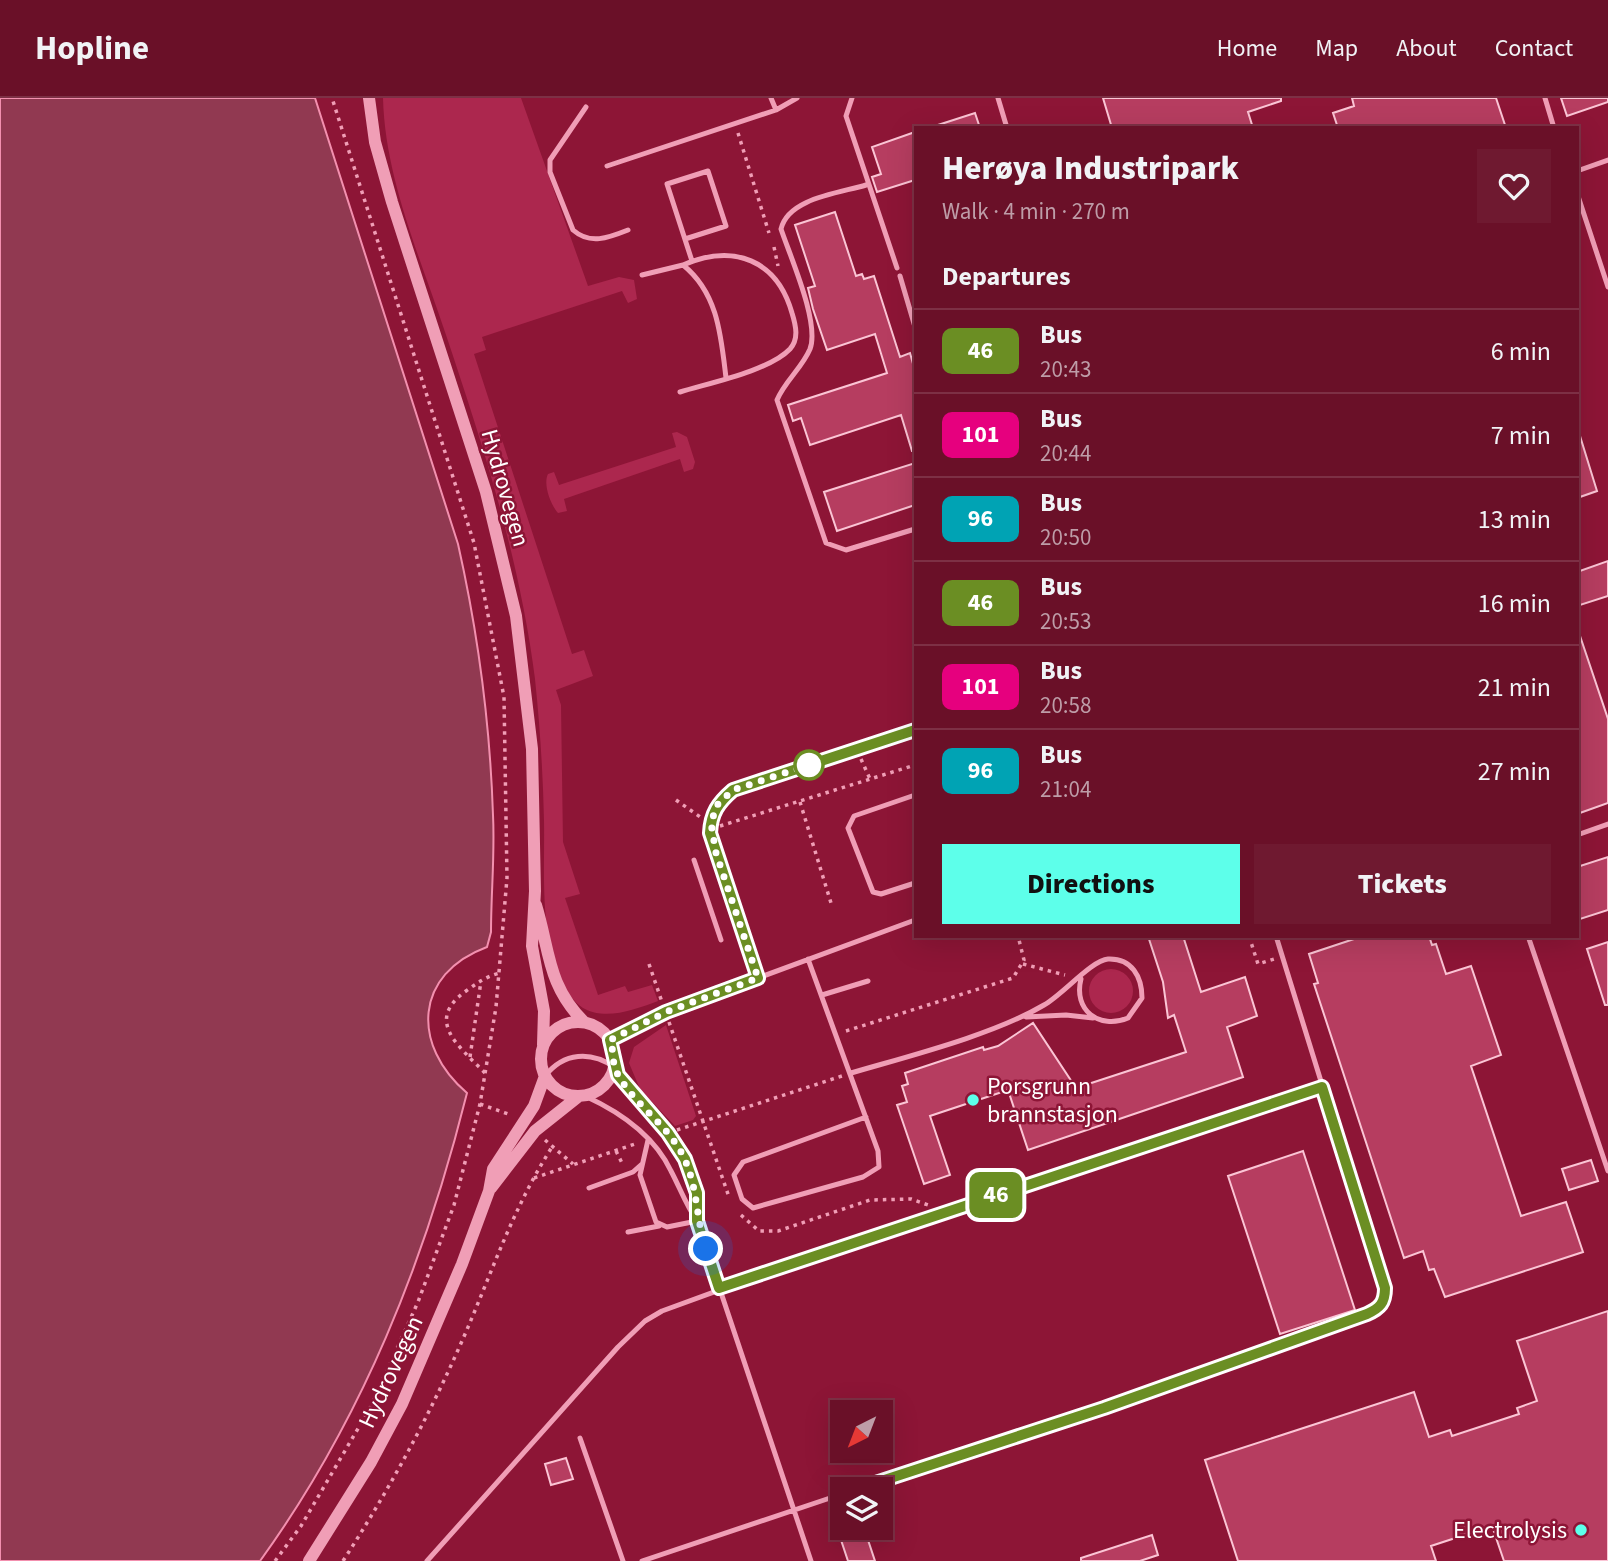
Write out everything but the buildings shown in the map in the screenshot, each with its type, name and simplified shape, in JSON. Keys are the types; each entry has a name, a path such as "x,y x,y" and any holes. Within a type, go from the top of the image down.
{"street":[{"name":"Hydrovegen","path":"309,1561 402,1404 432,1338 489,1191 493,1169 534,1106 545,1076 541,1066 544,1011 532,947 535,808 522,651 506,565 468,433 392,202 375,142 369,98"},
{"name":"Hydrovegen","path":"535,902 555,983 570,1008 583,1022 594,1025 610,1040"},
{"path":"543,1045 559,1026 583,1022"},
{"path":"610,1040 615,1053 614,1068"},
{"name":"Hydrovegen","path":"489,1191 535,1131 582,1096 598,1090 608,1080 614,1068"},
{"path":"545,1076 559,1091 582,1096"}],"lane":[{"path":"771,98 776,110"},
{"path":"607,166 776,110 797,98"},
{"path":"852,98 846,116 866,184 897,268"},
{"path":"998,98 1006,126"},
{"path":"1545,98 1554,126"},
{"path":"586,107 550,160 551,172 573,230 580,236 604,239 628,230"},
{"path":"1579,170 1608,160"},
{"path":"685,239 726,226 708,171 667,184 692,261"},
{"path":"866,184 795,207 783,221 781,229 810,317 812,337 810,348 777,400 827,543 846,550 914,529"},
{"path":"1579,199 1608,287"},
{"path":"642,275 711,257 745,259 763,265 778,279 795,322 795,341 787,352 773,361 680,392"},
{"path":"683,265 699,278 710,298 720,330 726,378"},
{"path":"900,276 914,324"},
{"path":"758,978 716,853 711,823 717,805 733,790 914,730"},
{"path":"914,795 854,816 848,828 873,892 881,894 914,883"},
{"path":"1579,834 1608,824"},
{"path":"694,860 721,940"},
{"path":"610,1040 666,1012 914,920"},
{"path":"893,1477 1117,1404 1379,1308 1385,1299 1385,1288 1277,938"},
{"path":"1529,938 1608,1171"},
{"path":"808,959 837,1034 878,1151 879,1167 875,1171 753,1208 742,1199 734,1175 743,1162 866,1117"},
{"path":"851,1073 1020,1018 1056,998 1081,979 1097,962 1120,960 1138,975 1142,986 1142,998 1128,1018 1106,1023 1094,1018 1054,1015 1020,1018"},
{"path":"1081,979 1080,1002 1094,1018"},
{"path":"822,995 868,981"},
{"path":"545,1076 564,1061 587,1055 602,1059 614,1068 685,1159 697,1193 697,1221"},
{"path":"427,1561 633,1331 668,1307 1322,1087"},
{"path":"582,1096 617,1111 648,1140 671,1170 697,1221 811,1561"},
{"path":"648,1140 641,1182 646,1200 656,1222 661,1226"},
{"path":"589,1188 633,1172 642,1164"},
{"path":"628,1232 697,1221"},
{"path":"580,1438 623,1561"},
{"path":"642,1561 830,1498"}],"path":[{"path":"275,1561 352,1442 411,1319 454,1205 485,1073 500,973 507,878 504,697 474,543 332,98"},
{"path":"735,123 779,262 778,279"},
{"path":"856,749 870,779"},
{"path":"676,800 694,815 711,823 724,825 914,765"},
{"path":"800,801 831,903"},
{"path":"837,1034 1013,978 1023,964 1018,938"},
{"path":"1250,938 1258,964 1282,956"},
{"path":"1023,964 1081,979"},
{"path":"485,1073 448,1030 446,1013 451,1003 481,981 500,973"},
{"path":"470,1057 481,981"},
{"path":"677,1130 851,1073"},
{"path":"528,1186 543,1174 635,1144"},
{"path":"343,1561 404,1461 436,1399 528,1186 552,1147"}],"shaded area":[{"path":"0,98 315,98 458,544 471,611 486,712 491,781 494,844 491,932 487,947 463,959 445,974 434,992 429,1012 429,1033 436,1054 449,1074 467,1093 431,1217 386,1337 329,1452 260,1561 0,1561"},
{"path":"383,98 521,98 588,286 619,277 634,280 637,299 628,303 622,291 482,337 486,350 474,354 572,654 584,650 593,676 556,690 561,705 563,842 580,894 565,898 598,995 625,986 628,992 652,985 658,1001 635,1009 610,1014 586,1010 576,1003 568,992 552,952 545,909 544,803 535,679 520,590 486,460 405,217 390,158"},
{"path":"677,432 687,437 695,462 693,469 684,472 680,459 564,499 567,511 558,513 555,509 547,488 548,474 554,472 559,485 676,447 672,433"},
{"path":"1111,969 1127,975 1133,991 1127,1007 1111,1013 1095,1007 1089,991 1095,975"},
{"path":"666,1025 696,1116 693,1120 675,1126 640,1089 629,1063 634,1047"}],"bus line":[{"name":"46","path":"893,1477 1104,1408 1367,1314 1379,1308 1385,1299 1385,1288 1322,1087 719,1288 697,1221 697,1193 685,1159 668,1133 618,1075 614,1068 615,1053 610,1040 666,1012 758,978 710,833 713,813 724,797 733,790 914,730"}],"place":[{"name":"Porsgrunn brannstasjon","path":"973,1100"},
{"name":"Electrolysis","path":"1581,1530"}],"route":[{"path":"706,1249 697,1221 697,1193 685,1159 668,1133 618,1075 614,1068 615,1053 610,1040 666,1012 758,978 710,833 713,813 717,805 733,790 809,765"}]}
